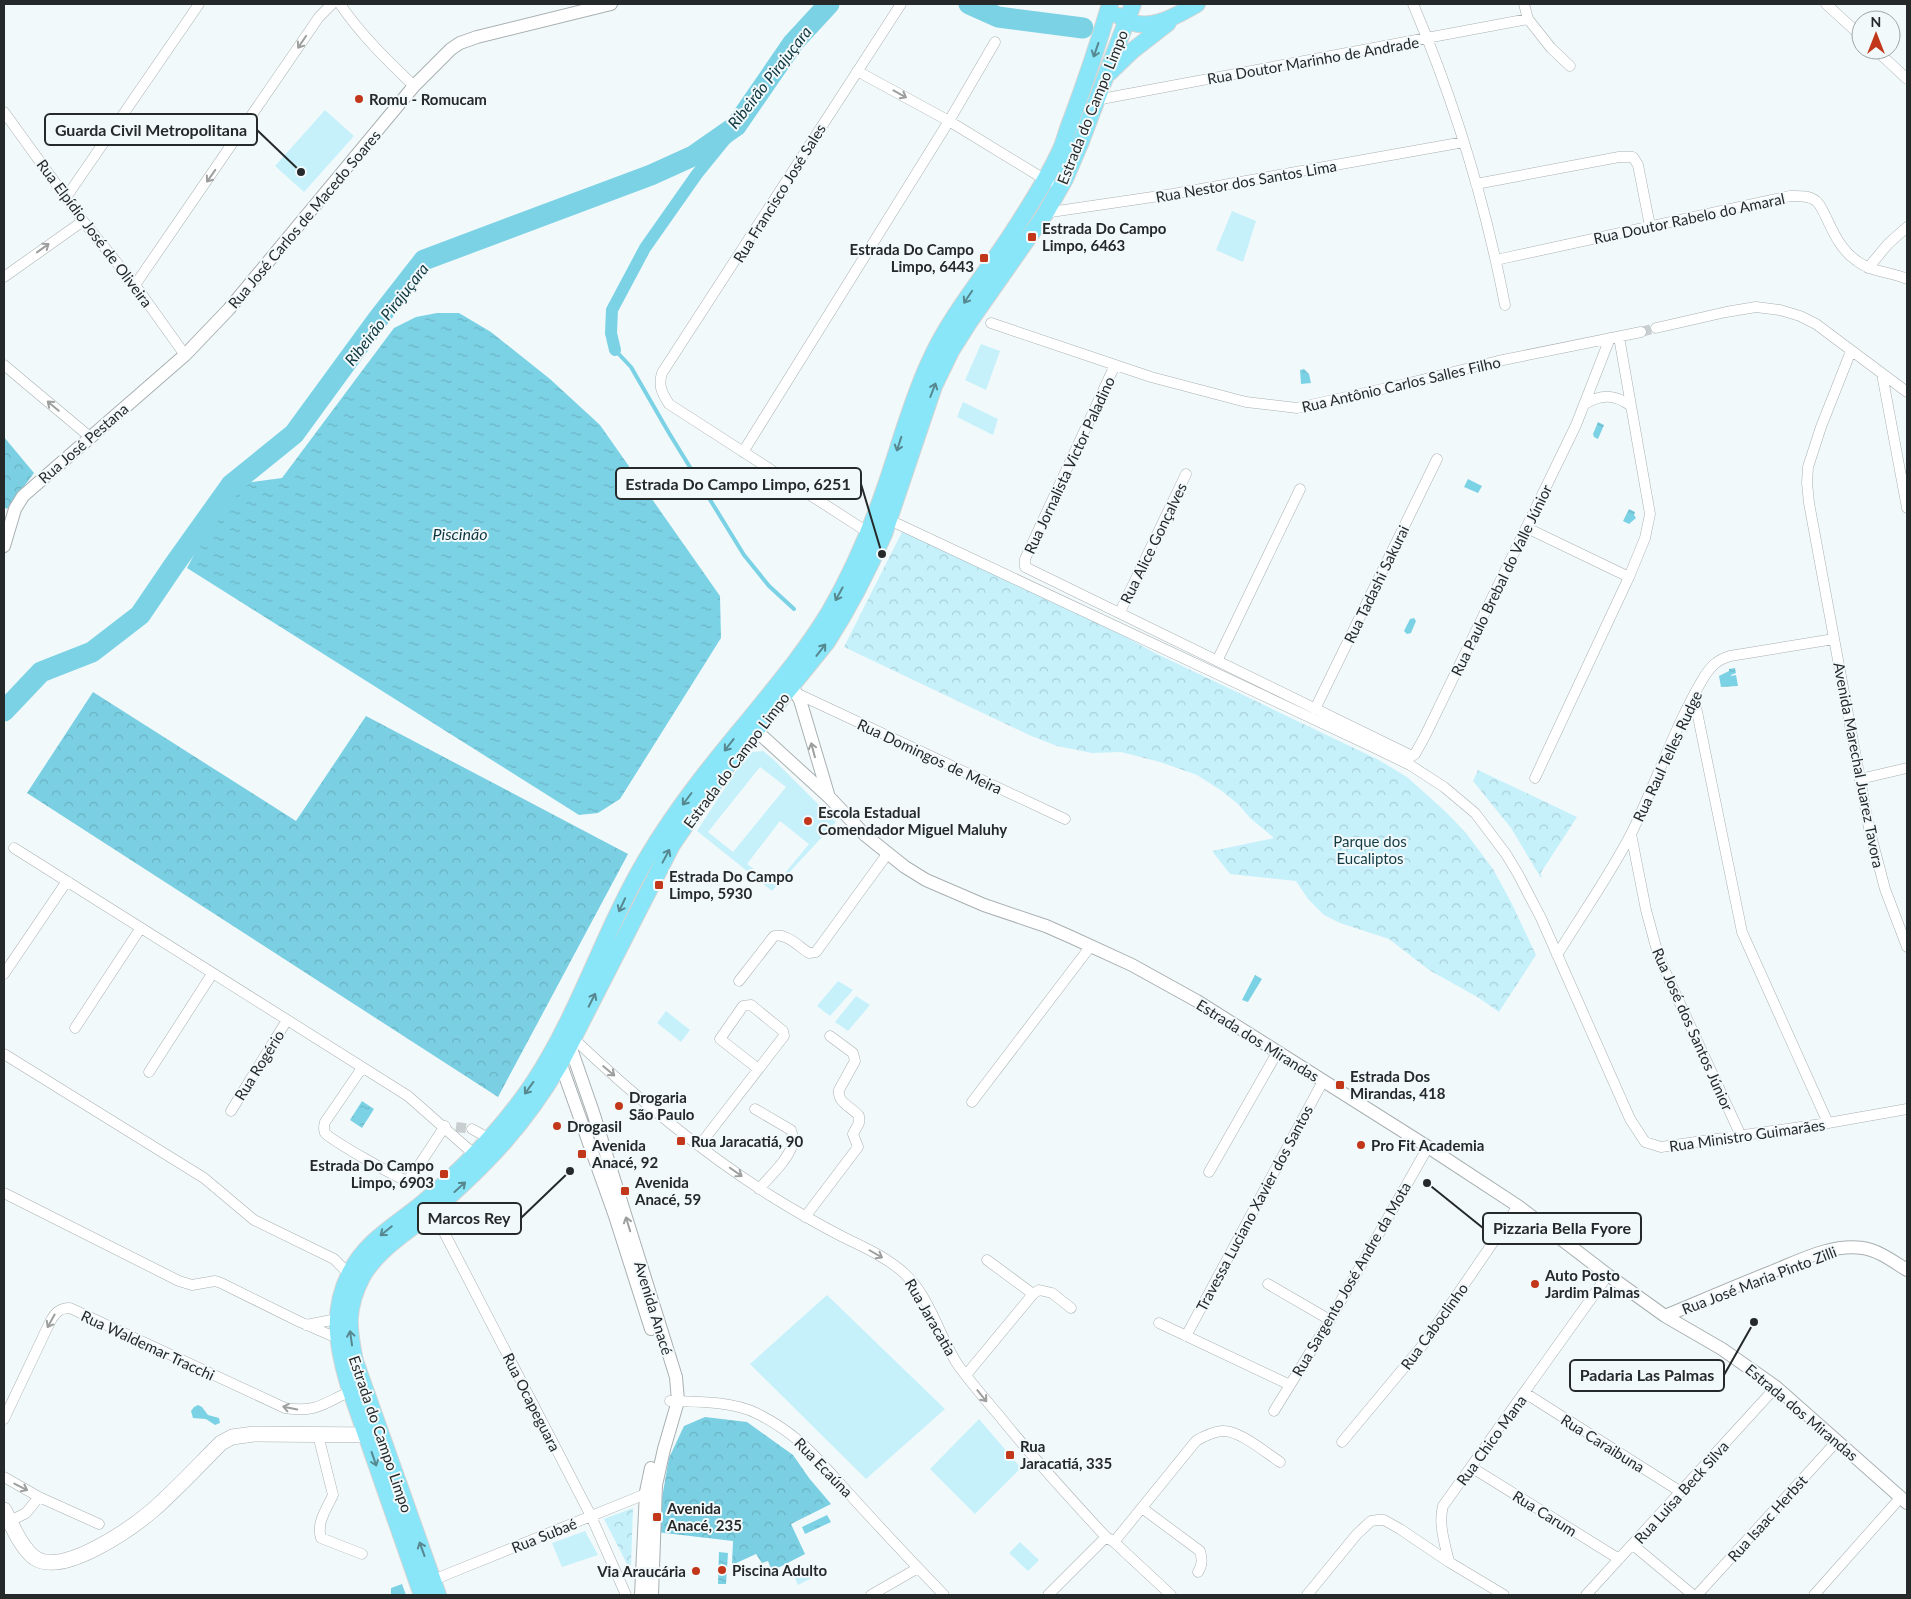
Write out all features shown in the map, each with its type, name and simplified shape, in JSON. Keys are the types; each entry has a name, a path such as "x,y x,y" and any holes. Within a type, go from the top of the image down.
{"main road":[{"name":"Estrada do Campo Limpo","path":"422,1595 373,1435 354,1361 349,1315 362,1277 371,1263 380,1254 433,1211 482,1167 514,1132 541,1096 560,1064 566,1039 625,898 645,861 680,808 751,726 789,687 832,634 875,556 934,386 952,351 989,292 1045,214 1060,188 1080,144 1133,4"},
{"path":"1110,5 1117,15 1126,21 1149,25 1179,14 1197,4"},
{"name":"Estrada do Campo Limpo","path":"789,687 803,653 829,613 868,533 904,427 929,363 944,334 1030,204 1061,149 1079,102 1110,5"},
{"path":"1105,76 1132,51 1179,14"},
{"name":"Estrada do Campo Limpo","path":"435,1588 373,1435 351,1391 337,1338 337,1318 343,1290 353,1267 378,1237 425,1201 490,1139 566,1039"},
{"path":"7,1516 26,1548 34,1557 49,1562 68,1559 99,1546 152,1510 221,1443 232,1437 254,1434 373,1435"}],"street":[{"path":"67,196 200,4"},
{"path":"135,285 315,24 332,4"},
{"path":"340,4 355,26 414,86"},
{"name":"Rua José Carlos de Macedo Soares","path":"185,355 229,309 414,86 451,50 460,43 611,4"},
{"name":"Rua Francisco José Sales","path":"743,452 669,404 660,388 659,382 662,373 717,292 901,4"},
{"path":"1413,4 1428,39 1464,142 1496,260 1505,305"},
{"path":"1524,4 1528,19 1570,66"},
{"path":"1826,4 1851,27"},
{"name":"Rua Doutor Marinho de Andrade","path":"1096,100 1528,19"},
{"path":"868,533 743,452 996,42"},
{"path":"1887,60 1907,78"},
{"path":"857,71 949,121 1060,188"},
{"name":"Rua Elpídio José de Oliveira","path":"4,112 67,196 83,221 135,285 185,355"},
{"name":"Rua Nestor dos Santos Lima","path":"1045,214 1192,191 1464,142"},
{"path":"1476,184 1619,157 1633,158 1638,165 1650,226"},
{"name":"Rua Doutor Rabelo do Amaral","path":"1496,260 1790,196 1806,196 1816,201 1821,207 1842,247 1858,263 1868,268 1902,274 1907,279"},
{"path":"1030,204 1045,214"},
{"path":"4,277 83,221"},
{"path":"1868,268 1907,226"},
{"path":"1895,238 1907,241"},
{"path":"1656,328 1756,307 1780,310 1800,316 1816,324 1907,392"},
{"name":"Rua Antônio Carlos Salles Filho","path":"991,323 1150,377 1246,402 1297,408 1498,361 1642,332"},
{"path":"1535,778 1629,577 1645,538 1650,514 1631,406 1614,337"},
{"name":"Rua Paulo Brebal do Valle Júnior","path":"1315,710 1414,755 1527,528 1614,337"},
{"name":"Avenida Marechal Juarez Tavora","path":"1851,351 1821,427 1808,467 1809,503 1875,857 1894,915 1907,947"},
{"name":"Rua José Pestana","path":"4,546 15,509 23,496 185,355"},
{"path":"4,365 90,437"},
{"name":"Rua Jornalista Victor Paladino","path":"1115,366 1024,564 1027,569 1120,612"},
{"path":"1882,374 1907,508"},
{"path":"1585,404 1592,399 1607,396 1623,400 1631,406"},
{"name":"Rua Tadashi Sakurai","path":"1315,710 1437,459"},
{"name":"Rua Alice Gonçalves","path":"1120,612 1186,474"},
{"path":"1217,661 1300,488"},
{"name":"Rua Ministro Guimarães","path":"898,524 1375,748 1417,769 1444,787 1475,813 1518,874 1541,918 1630,1119 1644,1142 1661,1147 1828,1124 1907,1109"},
{"path":"1527,528 1629,577"},
{"path":"1120,612 1315,710"},
{"name":"Rua Raul Telles Rudge","path":"1556,955 1613,867 1631,834 1694,697 1713,665 1720,659 1756,651 1834,639"},
{"name":"Estrada dos Mirandas","path":"789,687 828,797"},
{"name":"Rua Domingos de Meira","path":"789,687 1065,819"},
{"path":"1694,697 1742,932 1828,1124"},
{"name":"Estrada dos Mirandas","path":"751,726 828,797 855,826 905,867 926,880 984,904 1046,926 1166,983 1428,1146 1518,1206 1665,1316 1722,1349 1776,1387 1904,1500"},
{"path":"1860,779 1907,768"},
{"name":"Rua José dos Santos Júnior","path":"1631,834 1646,910 1659,958 1741,1136"},
{"path":"14,848 408,1096 445,1126 475,1155"},
{"path":"739,981 774,936 786,937 809,953 816,952 888,854"},
{"path":"4,974 67,881"},
{"path":"76,1028 140,929"},
{"path":"972,1102 1090,947"},
{"path":"149,1072 212,974"},
{"path":"700,1146 784,1034 751,1006 746,1005 743,1006 720,1039 758,1068"},
{"name":"Rua Rogério","path":"230,1110 287,1020"},
{"path":"804,1217 858,1147 853,1134 859,1124 859,1116 842,1101 838,1094 855,1058 853,1053 830,1036"},
{"name":"Rua Jaracatia","path":"566,1039 600,1063 700,1146 759,1189 804,1217 865,1248 905,1274 920,1294 943,1341 966,1376 1051,1478 1110,1540 1171,1595"},
{"name":"Avenida Anacé","path":"566,1039 593,1112 664,1357"},
{"path":"1209,1172 1278,1052"},
{"path":"4,1054 204,1178 254,1220 353,1267"},
{"name":"Avenida Anacé","path":"560,1064 664,1357 676,1377 674,1401 664,1449 651,1492 641,1595"},
{"path":"362,1068 325,1122 324,1131 326,1134 395,1175 403,1179 409,1179 445,1126"},
{"name":"Travessa Luciano Xavier dos Santos","path":"1186,1336 1323,1081"},
{"path":"755,1109 791,1130 793,1138 793,1145 784,1160 759,1189"},
{"path":"445,1126 456,1127"},
{"path":"472,1129 490,1139"},
{"name":"Rua Sargento José Andre da Mota","path":"1274,1411 1330,1320 1428,1146"},
{"path":"4,1192 179,1281 192,1286 215,1281 222,1283 306,1325 337,1338"},
{"name":"Rua Caboclinho","path":"1342,1442 1422,1346 1518,1206"},
{"name":"Rua Ocapeguara","path":"433,1211 591,1516 626,1595"},
{"name":"Rua José Maria Pinto Zilli","path":"1665,1316 1773,1271 1836,1248 1864,1248 1882,1255 1907,1270"},
{"path":"334,1259 353,1267"},
{"path":"987,1260 1033,1294"},
{"name":"Rua Chico Mana","path":"1449,1562 1442,1527 1443,1506 1608,1275"},
{"path":"1268,1284 1330,1320"},
{"path":"966,1376 1033,1294 1039,1290 1052,1293 1071,1308"},
{"name":"Rua Waldemar Tracchi","path":"4,1419 50,1322 58,1310 63,1308 70,1308 285,1408 309,1410 351,1391"},
{"path":"306,1325 337,1318"},
{"path":"1159,1323 1290,1385"},
{"name":"Rua Luisa Beck Silva","path":"1586,1595 1776,1387"},
{"name":"Rua Caraibuna","path":"1525,1393 1681,1492"},
{"name":"Rua Ecaúna","path":"674,1401 732,1406 755,1412 790,1432 812,1451 944,1595"},
{"path":"1048,1595 1110,1540 1142,1508 1196,1441 1222,1431 1234,1432 1280,1462"},
{"path":"318,1435 333,1495 323,1514 321,1538 362,1554"},
{"name":"Rua Isaac Herbst","path":"1695,1595 1837,1441"},
{"name":"Rua Carum","path":"1471,1467 1619,1559"},
{"path":"4,1477 38,1497 99,1524"},
{"name":"Avenida Anacé","path":"651,1492 652,1595"},
{"name":"Rua Subaé","path":"435,1588 591,1516 651,1492"},
{"path":"7,1516 26,1513 38,1497"},
{"path":"1814,1595 1904,1500"},
{"path":"1142,1508 1200,1551 1202,1566 1198,1572"},
{"path":"1307,1595 1357,1534 1371,1521 1384,1520 1504,1595"},
{"path":"1633,1545 1695,1595"},
{"path":"871,1595 918,1568"}],"green space":[{"path":"325,110 354,136 304,192 275,166"},
{"path":"1232,211 1256,221 1243,262 1216,250"},
{"path":"981,344 1000,351 986,390 965,380"},
{"path":"963,402 998,419 993,435 957,417"},
{"path":"4,437 34,473 7,509 4,507"},
{"name":"Parque dos Eucaliptos","path":"904,528 1082,613 1155,653 1377,759 1407,777 1466,833 1493,869 1536,955 1499,1012 1479,998 1429,970 1389,939 1340,923 1324,915 1308,899 1296,881 1230,874 1212,851 1274,838 1222,791 1197,775 1160,762 1121,752 1092,753 1057,746 1029,735 844,647"},
{"path":"93,692 296,821 366,716 628,854 498,1097 27,793"},
{"name":"Escola Estadual Comendador Miguel Maluhy","path":"763,751 773,759 836,822 772,891 697,831 741,763 752,752","holes":["760,767 786,787 733,852 708,832","780,821 809,844 775,885 747,864"]},
{"path":"1478,770 1577,817 1540,874 1541,878 1511,828 1473,781"},
{"path":"838,981 853,990 830,1016 817,1006"},
{"path":"856,996 870,1005 848,1031 835,1022"},
{"path":"666,1011 690,1030 681,1042 657,1023"},
{"path":"827,1295 945,1409 866,1479 750,1364"},
{"path":"705,1417 747,1422 793,1455 831,1504 791,1524 805,1554 772,1571 768,1561 762,1563 756,1554 732,1565 733,1541 656,1532 669,1458 684,1426"},
{"path":"979,1419 1021,1468 975,1514 930,1469"},
{"path":"633,1508 631,1565 628,1566 604,1519"},
{"path":"585,1531 598,1555 562,1567 552,1543"},
{"path":"1020,1542 1039,1560 1028,1571 1009,1553"},
{"path":"811,1566 816,1576 798,1585 793,1574"}],"water":[{"name":"Piscinão","path":"437,313 459,313 491,332 550,379 600,425 720,596 721,638 620,799 598,813 579,815 187,568 231,485 282,478 394,328 416,317"},
{"path":"1304,369 1309,374 1311,383 1301,384 1300,370"},
{"path":"1598,422 1604,425 1598,439 1593,434"},
{"path":"1468,479 1482,486 1478,493 1464,487"},
{"path":"1629,509 1635,512 1636,518 1629,524 1623,521"},
{"path":"1414,618 1416,621 1411,633 1407,634 1404,631 1410,619"},
{"path":"1735,668 1736,673 1731,676 1736,675 1738,686 1721,687 1719,676 1729,671 1729,669"},
{"path":"1255,975 1262,979 1248,1002 1242,1000"},
{"path":"362,1101 374,1109 362,1128 350,1120"},
{"path":"198,1405 208,1415 219,1418 220,1423 215,1425 206,1419 193,1418 191,1411"},
{"path":"827,1515 831,1522 805,1534 802,1527"},
{"name":"Piscina Adulto","path":"719,1552 728,1553 726,1584 718,1584"},
{"path":"402,1584 406,1595 391,1595 391,1588"}],"waterway":[{"name":"Ribeirão Pirajuçara","path":"4,711 41,672 92,652 140,615 231,485 294,434 378,319 424,260 651,175 693,156 736,126 793,43 829,4"},
{"name":"Ribeirão Pirajuçara","path":"969,4 998,17 1083,28"},
{"path":"615,350 611,333 612,310 645,248 697,174 736,126"},
{"path":"615,350 631,367 744,555 769,586 794,609"}],"tunnel":[{"path":"1641,332 1656,328"},
{"path":"456,1127 472,1129"}],"place":[{"name":"Romu - Romucam","path":"359,99"},
{"name":"Guarda Civil Metropolitana","path":"301,172"},
{"name":"Estrada Do Campo Limpo, 6463","path":"1032,237"},
{"name":"Estrada Do Campo Limpo, 6443","path":"984,258"},
{"name":"Estrada Do Campo Limpo, 6251","path":"882,554"},
{"name":"Escola Estadual Comendador Miguel Maluhy","path":"808,821"},
{"name":"Estrada Do Campo Limpo, 5930","path":"659,885"},
{"name":"Estrada Dos Mirandas, 418","path":"1340,1085"},
{"name":"Drogaria São Paulo","path":"619,1106"},
{"name":"Drogasil","path":"557,1126"},
{"name":"Rua Jaracatiá, 90","path":"681,1141"},
{"name":"Pro Fit Academia","path":"1361,1145"},
{"name":"Avenida Anacé, 92","path":"582,1154"},
{"name":"Marcos Rey","path":"570,1171"},
{"name":"Estrada Do Campo Limpo, 6903","path":"444,1174"},
{"name":"Pizzaria Bella Fyore","path":"1427,1183"},
{"name":"Avenida Anacé, 59","path":"625,1191"},
{"name":"Auto Posto Jardim Palmas","path":"1535,1284"},
{"name":"Padaria Las Palmas","path":"1754,1322"},
{"name":"Rua Jaracatiá, 335","path":"1010,1455"},
{"name":"Avenida Anacé, 235","path":"657,1517"},
{"name":"Piscina Adulto","path":"722,1570"},
{"name":"Via Araucária","path":"696,1571"}]}
